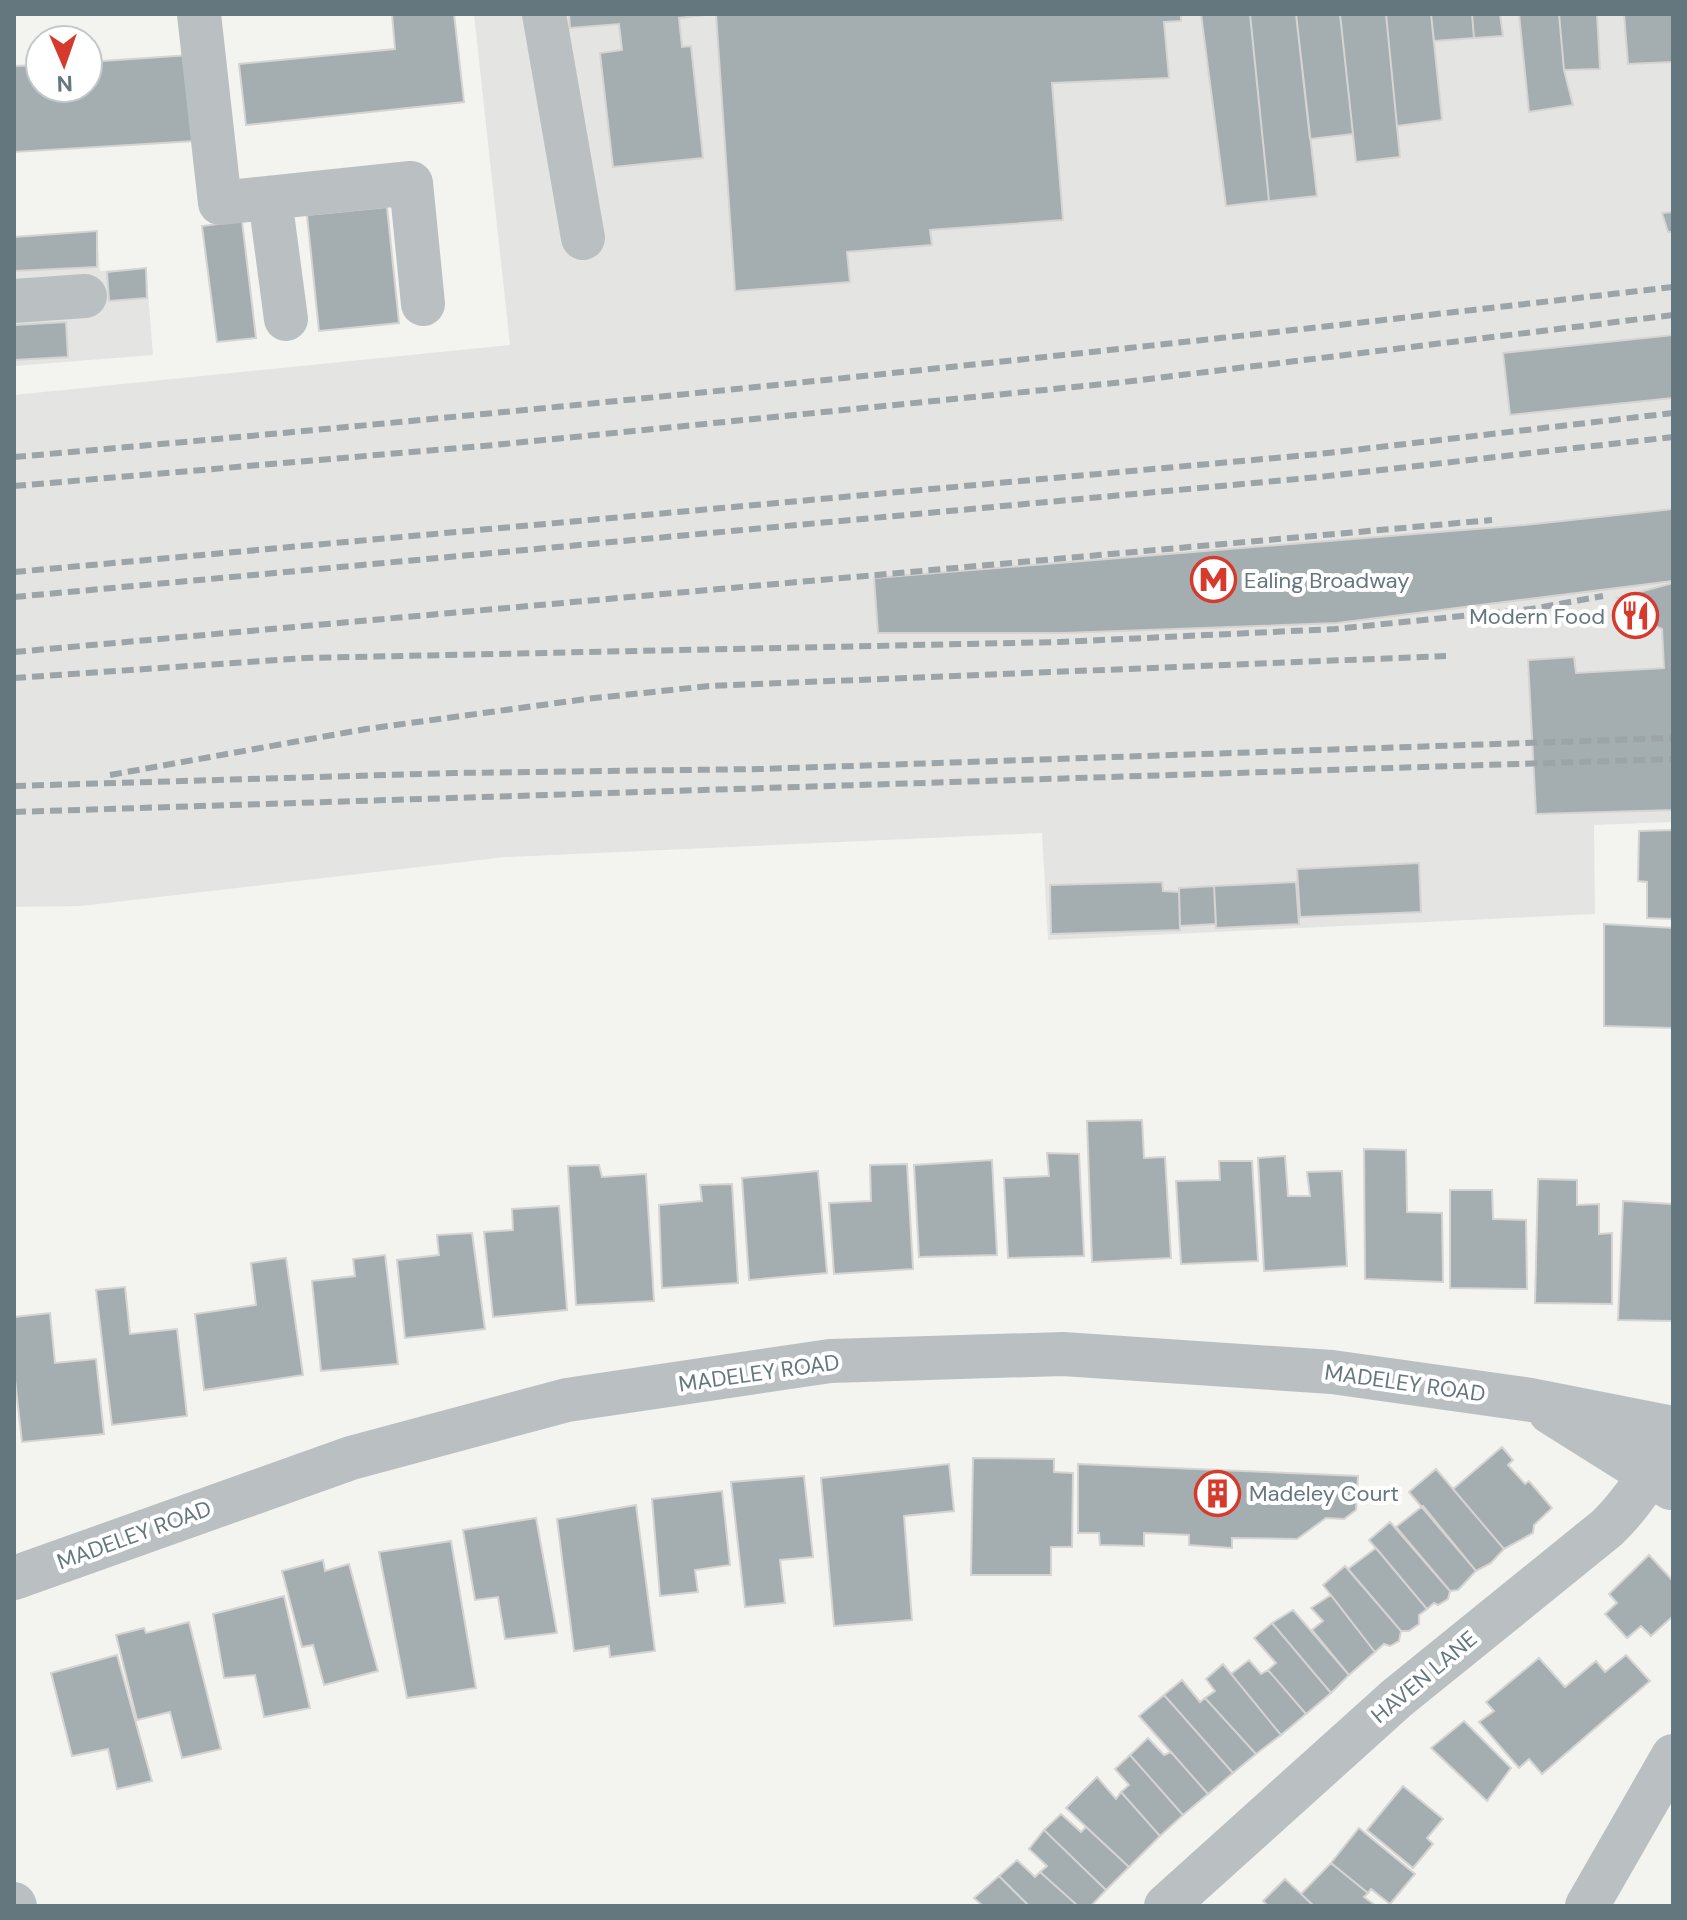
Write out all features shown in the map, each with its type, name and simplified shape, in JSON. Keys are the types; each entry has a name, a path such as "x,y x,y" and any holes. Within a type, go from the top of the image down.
{"street":[{"path":"199,14 220,203 411,183 423,304"},
{"path":"544,14 583,238"},
{"path":"270,199 286,319"},
{"path":"14,301 85,296"},
{"name":"MADELEY ROAD","path":"14,1578 351,1458 553,1404 830,1361 1063,1354 1332,1372 1531,1400 1673,1428"},
{"name":"MADELEY ROAD","path":"1531,1400 1664,1469"},
{"name":"HAVEN LANE","path":"1166,1906 1397,1698 1607,1528 1664,1469"},
{"path":"1587,1906 1673,1756"}],"shaded area":[{"path":"474,14 1673,14 1673,822 1594,825 1595,914 1048,940 1042,833 506,857 81,906 14,907 14,395 510,345"},
{"path":"97,231 100,271 146,268 153,355 14,366 14,237"}],"building":[{"path":"392,14 454,14 464,102 246,125 239,64 395,49"},
{"path":"569,14 715,14 679,18 682,47 691,46 703,158 613,167 600,53 622,50 619,24 570,28"},
{"path":"716,14 1181,14 1181,21 1164,22 1169,78 1052,83 1063,220 930,230 932,245 847,252 850,282 735,291"},
{"path":"1201,14 1250,14 1269,201 1226,206"},
{"path":"1250,14 1296,14 1317,196 1269,201"},
{"path":"1296,14 1340,14 1353,134 1310,139"},
{"path":"1340,14 1386,14 1400,157 1356,162"},
{"path":"1386,14 1431,14 1442,120 1397,126"},
{"path":"1431,14 1472,14 1474,38 1434,41"},
{"path":"1472,14 1500,14 1503,36 1474,38"},
{"path":"1519,14 1559,14 1564,70 1573,105 1529,112"},
{"path":"1559,14 1597,14 1600,69 1564,70"},
{"path":"1624,14 1673,14 1673,62 1628,64"},
{"path":"190,55 195,141 14,152 14,66 24,66 24,104 104,104 104,61"},
{"path":"387,207 399,323 319,331 307,215"},
{"path":"1673,212 1673,232 1668,232 1662,213"},
{"path":"242,221 256,338 217,342 202,226"},
{"path":"97,231 97,267 14,271 14,237"},
{"path":"146,268 147,298 109,301 107,272"},
{"path":"66,322 68,357 14,360 14,325"},
{"path":"1673,335 1673,398 1510,415 1503,353"},
{"path":"1673,509 1673,581 1337,623 1064,633 878,633 874,578 1525,525"},
{"path":"1673,583 1673,810 1536,814 1528,660 1574,657 1576,673 1664,668 1662,629 1642,621 1640,615 1617,598"},
{"path":"1673,830 1673,919 1647,918 1647,882 1638,881 1639,831"},
{"path":"1419,863 1421,912 1300,917 1297,869"},
{"path":"1162,882 1163,891 1179,892 1180,930 1051,934 1050,885"},
{"path":"1296,882 1299,924 1216,928 1214,886"},
{"path":"1214,886 1216,924 1180,926 1179,888"},
{"path":"1604,924 1673,928 1673,1028 1604,1026"},
{"path":"1142,1120 1144,1158 1165,1157 1171,1258 1092,1262 1087,1121"},
{"path":"1364,1149 1406,1150 1407,1212 1442,1213 1443,1282 1365,1279"},
{"path":"1047,1153 1079,1154 1084,1256 1008,1258 1004,1178 1049,1176"},
{"path":"1285,1156 1288,1196 1310,1196 1307,1172 1342,1171 1347,1266 1264,1271 1258,1158"},
{"path":"992,1160 997,1255 919,1257 914,1165"},
{"path":"1219,1161 1252,1161 1258,1261 1181,1264 1176,1181 1220,1180"},
{"path":"907,1164 913,1269 834,1274 829,1203 871,1201 870,1165"},
{"path":"599,1165 602,1177 646,1174 654,1301 576,1305 568,1166"},
{"path":"818,1171 827,1273 749,1280 742,1178"},
{"path":"1538,1179 1577,1180 1577,1205 1599,1204 1599,1234 1612,1233 1612,1304 1535,1303"},
{"path":"732,1184 738,1283 662,1288 659,1205 702,1201 700,1185"},
{"path":"1450,1190 1492,1190 1493,1219 1526,1220 1527,1289 1450,1288"},
{"path":"1623,1201 1672,1204 1673,1321 1618,1320"},
{"path":"559,1206 567,1310 493,1317 484,1232 513,1230 512,1209"},
{"path":"472,1233 485,1329 405,1338 397,1260 439,1255 437,1235"},
{"path":"385,1255 398,1364 321,1371 312,1281 355,1276 353,1259"},
{"path":"286,1258 303,1375 204,1390 195,1314 256,1305 251,1263"},
{"path":"125,1287 130,1334 177,1329 187,1416 112,1425 96,1290"},
{"path":"50,1313 55,1363 96,1359 104,1434 22,1442 14,1370 14,1317"},
{"path":"1502,1447 1513,1460 1508,1465 1525,1484 1529,1481 1552,1508 1534,1525 1533,1533 1504,1549 1453,1489"},
{"path":"973,1458 1054,1459 1054,1472 1073,1473 1072,1547 1051,1547 1051,1575 971,1575"},
{"path":"949,1464 954,1511 904,1516 912,1620 834,1626 821,1478"},
{"name":"Madeley Court","path":"1078,1464 1358,1476 1356,1510 1344,1519 1326,1518 1297,1539 1232,1538 1232,1548 1189,1545 1189,1535 1144,1533 1144,1546 1100,1545 1099,1533 1078,1533"},
{"path":"1436,1469 1504,1549 1491,1563 1476,1571 1409,1492"},
{"path":"804,1476 813,1557 780,1560 785,1603 745,1607 731,1482"},
{"path":"722,1491 730,1565 695,1570 698,1592 660,1596 652,1499"},
{"path":"636,1505 655,1651 610,1657 609,1646 574,1651 557,1519"},
{"path":"1423,1506 1476,1571 1458,1590 1450,1591 1396,1527"},
{"path":"536,1518 557,1633 505,1639 498,1597 475,1600 463,1530"},
{"path":"1390,1522 1450,1591 1448,1599 1438,1605 1434,1603 1427,1609 1369,1540"},
{"path":"451,1541 476,1688 407,1698 379,1552"},
{"path":"1376,1548 1427,1609 1419,1615 1419,1624 1409,1631 1401,1631 1348,1569"},
{"path":"1649,1555 1673,1581 1673,1616 1651,1636 1641,1626 1627,1638 1605,1614 1617,1603 1609,1594"},
{"path":"323,1560 325,1571 349,1564 378,1671 324,1685 313,1645 302,1647 282,1571"},
{"path":"1345,1566 1401,1631 1399,1641 1390,1646 1384,1644 1375,1652 1323,1585"},
{"path":"1331,1595 1375,1652 1349,1675 1312,1630 1323,1621 1311,1608"},
{"path":"284,1596 310,1708 264,1717 255,1675 224,1678 213,1614"},
{"path":"1293,1610 1349,1675 1331,1693 1272,1623"},
{"path":"189,1622 221,1749 182,1758 170,1712 137,1720 116,1635 144,1628 146,1633"},
{"path":"1272,1623 1331,1693 1306,1714 1268,1670 1276,1663 1254,1638"},
{"path":"117,1655 152,1781 117,1789 108,1749 72,1756 51,1673"},
{"path":"1626,1655 1650,1681 1542,1774 1529,1759 1519,1768 1479,1722 1494,1711 1486,1702 1539,1658 1565,1687 1596,1661 1605,1672"},
{"path":"1249,1660 1261,1674 1268,1670 1306,1714 1281,1735 1231,1674"},
{"path":"1223,1664 1281,1735 1256,1754 1205,1698 1215,1691 1206,1679"},
{"path":"1182,1680 1200,1702 1205,1698 1256,1754 1233,1773 1164,1695"},
{"path":"1164,1695 1233,1773 1208,1794 1139,1716"},
{"path":"1464,1721 1511,1768 1487,1801 1431,1748"},
{"path":"1148,1738 1164,1755 1171,1752 1208,1794 1183,1815 1130,1755"},
{"path":"1130,1755 1183,1815 1160,1836 1121,1792 1129,1785 1115,1769"},
{"path":"1097,1777 1116,1799 1121,1792 1160,1836 1129,1867 1066,1808"},
{"path":"1403,1786 1443,1819 1427,1838 1433,1844 1413,1868 1367,1830"},
{"path":"1061,1814 1081,1832 1086,1827 1129,1867 1106,1890 1044,1830"},
{"path":"1359,1828 1415,1874 1390,1904 1371,1889 1368,1893 1331,1863"},
{"path":"1044,1830 1106,1890 1091,1906 1078,1906 1040,1872 1047,1866 1029,1849"},
{"path":"1017,1860 1035,1877 1040,1872 1078,1906 1029,1906 999,1876"},
{"path":"1331,1863 1368,1893 1364,1897 1376,1906 1314,1906 1301,1894"},
{"path":"999,1876 1029,1906 983,1906 974,1898"},
{"path":"1285,1879 1314,1906 1268,1906 1263,1901"}],"railway":[{"path":"14,457 844,378 1673,287"},
{"path":"14,486 494,445 1124,382 1673,315"},
{"path":"14,572 1319,454 1673,413"},
{"path":"14,597 1319,477 1673,437"},
{"path":"14,652 1492,520"},
{"path":"14,678 306,658 1060,642 1335,629 1531,609 1603,596"},
{"path":"110,775 366,729 586,699 709,686 1446,656"},
{"path":"14,786 453,773 762,769 1673,738"},
{"path":"14,812 1673,759"}],"place":[{"name":"Ealing Broadway","path":"1213,580"},
{"name":"Modern Food","path":"1636,616"},
{"name":"Madeley Court","path":"1218,1493"}]}
